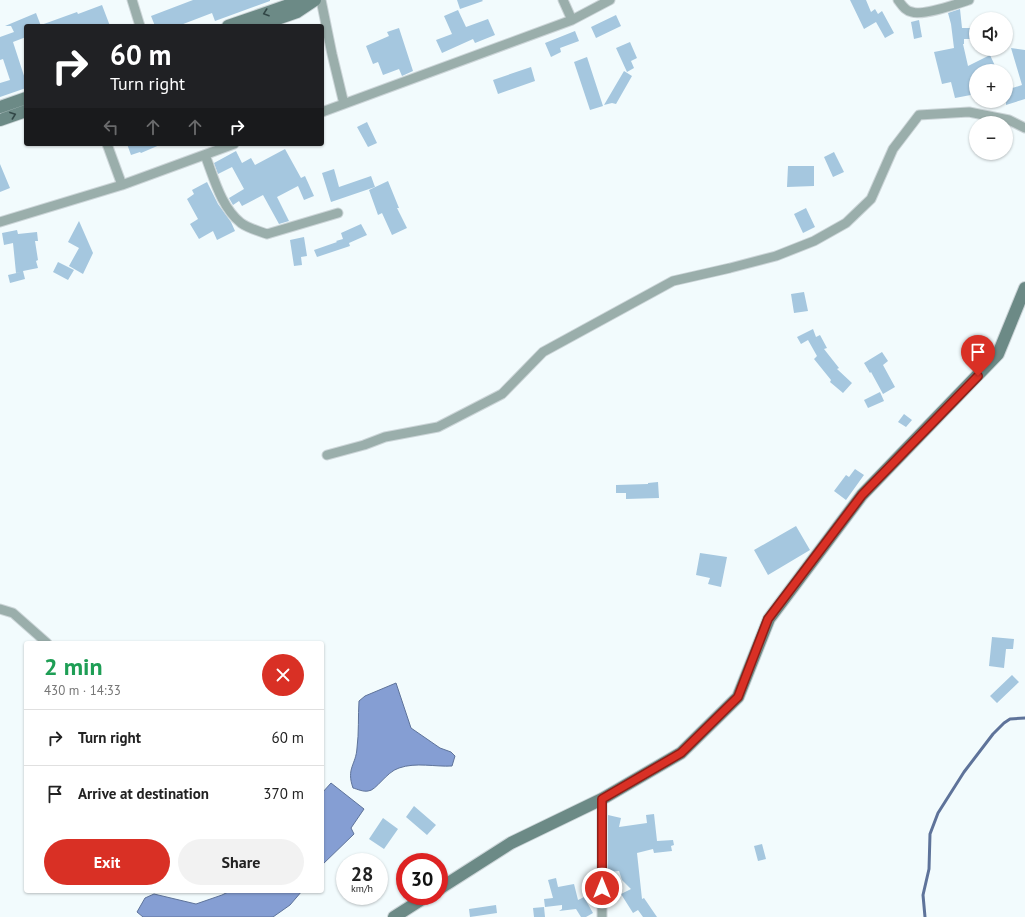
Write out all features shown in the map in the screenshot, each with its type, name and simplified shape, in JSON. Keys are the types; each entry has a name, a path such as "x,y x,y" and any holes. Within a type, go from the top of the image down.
{"main road":[{"path":"234,24 303,0"},
{"path":"263,24 297,12 315,0"},
{"path":"0,107 24,99"},
{"path":"0,120 24,112"},
{"path":"448,883 511,843 602,799 681,753 738,697 768,619 862,495 998,354 1025,288"},
{"path":"394,917 413,905"}],"street":[{"path":"132,0 139,24"},
{"path":"321,0 344,104"},
{"path":"563,0 572,20"},
{"path":"324,111 572,20 610,0"},
{"path":"898,0 904,8 912,13 929,12 969,0"},
{"path":"327,455 385,438 438,427 502,394 543,352 673,280 730,268 776,256 814,241 846,223 872,199 893,149 919,115 969,112 1009,120 1025,128"},
{"path":"108,146 122,185"},
{"path":"0,222 122,185 229,146"},
{"path":"205,155 220,194 231,212 242,223 259,232 267,234 338,213"},
{"path":"0,609 13,613 45,641"},
{"path":"602,799 602,917"}],"water":[{"path":"396,683 411,728 440,748 451,752 455,756 452,766 405,766 394,770 371,790 364,791 353,788 351,771 357,748 359,701 365,696"},
{"path":"331,783 364,809 351,828 354,834 324,863 324,791"},
{"path":"226,893 300,893 290,905 273,917 143,917 137,912 145,898 154,894 196,904"}],"building":[{"path":"193,0 270,0 215,21 212,13 183,24 154,24 151,16"},
{"path":"457,0 482,0 483,1 460,9"},
{"path":"850,0 866,0 871,12 875,9 878,14 882,11 894,33 885,38 876,22 864,29"},
{"path":"102,5 109,24 44,24 77,12 78,14"},
{"path":"960,9 962,28 969,28 969,39 964,39 963,44 969,66 969,95 955,98 951,82 942,84 934,52 954,48 948,13"},
{"path":"458,10 466,27 488,19 495,35 475,43 473,39 442,53 436,40 452,34 444,16"},
{"path":"36,13 40,24 24,24 24,38 13,42 24,76 24,89 0,97 0,83 10,80 3,59 0,60 0,37 14,32 11,26 5,26"},
{"path":"616,15 621,26 596,38 591,27"},
{"path":"919,20 922,37 914,39 911,22"},
{"path":"399,28 413,71 402,76 399,69 383,75 378,62 373,64 366,46 389,36 387,32"},
{"path":"575,31 579,41 560,48 561,52 551,57 545,43"},
{"path":"630,42 637,58 631,61 634,68 627,72 616,48"},
{"path":"1013,48 1025,50 1025,99 1013,103 1013,88 1022,85 1013,55"},
{"path":"988,56 990,56 994,64 972,64"},
{"path":"587,57 603,106 590,110 574,62"},
{"path":"531,67 535,81 498,94 493,80"},
{"path":"624,71 632,76 616,104 612,103 604,105"},
{"path":"367,122 377,143 368,147 357,127"},
{"path":"128,146 157,146 141,153 131,155"},
{"path":"285,149 301,178 305,176 314,196 304,200 298,186 277,197 289,221 279,224 263,195 242,206 239,201 233,205 229,198 244,189 232,167 218,174 214,163 236,151 242,163 251,158 255,165"},
{"path":"834,152 844,172 833,177 824,157"},
{"path":"0,164 10,188 0,192"},
{"path":"788,166 814,166 814,186 787,187"},
{"path":"334,169 339,187 371,176 375,187 331,202 322,173"},
{"path":"388,181 399,208 397,208 407,228 392,235 382,213 378,215 369,190"},
{"path":"207,182 218,204 231,222 235,231 217,240 213,231 199,239 190,224 198,219 187,199 194,194 192,190"},
{"path":"806,208 815,227 803,233 794,214"},
{"path":"79,221 93,253 83,274 69,266 79,248 68,242"},
{"path":"361,224 367,235 349,243 350,246 317,257 314,250 343,239 341,233"},
{"path":"17,230 18,234 37,232 38,241 35,241 38,260 36,261 38,268 23,271 25,279 10,283 8,275 21,272 16,273 13,243 4,245 2,233"},
{"path":"304,237 307,256 301,257 302,265 294,266 290,240"},
{"path":"58,262 74,270 68,280 53,272"},
{"path":"804,292 808,311 794,313 791,294"},
{"path":"813,329 816,337 820,335 827,348 824,349 839,368 837,369 852,383 843,393 830,382 831,380 814,359 817,356 808,340 801,344 797,337"},
{"path":"882,352 888,361 883,365 895,387 883,394 871,372 870,373 864,363"},
{"path":"880,392 884,401 868,408 864,400"},
{"path":"904,414 912,420 906,427 898,422"},
{"path":"855,469 864,475 846,500 834,491 846,475 849,477"},
{"path":"658,482 659,498 626,499 626,493 616,493 616,485 648,484"},
{"path":"796,526 810,550 768,575 754,550"},
{"path":"700,553 727,557 721,587 708,584 710,578 696,575"},
{"path":"992,637 1014,639 1013,649 1006,649 1004,668 989,666"},
{"path":"1012,675 1019,682 997,703 990,696"},
{"path":"414,806 436,825 427,835 406,817"},
{"path":"654,814 657,841 673,840 674,845 671,846 672,851 654,853 653,849 637,853 642,899 644,898 657,917 643,917 638,910 633,913 621,894 631,889 622,880 619,871 608,872 608,815 621,818 619,827 647,823 646,815"},
{"path":"383,818 398,829 384,849 369,839"},
{"path":"762,844 766,859 758,861 754,846"},
{"path":"556,878 558,887 574,884 578,900 584,897 593,913 586,917 581,917 576,909 559,911 562,909 562,905 545,907 544,899 553,898 548,880"},
{"path":"496,905 497,913 470,917 469,909"},
{"path":"544,907 545,917 534,917 533,908"}],"waterway":[{"path":"925,917 923,895 929,869 930,834 938,813 964,772 993,734 1010,719 1025,718"}],"route":[{"path":"602,888 602,799 681,753 738,697 768,619 862,495 978,376"}]}
